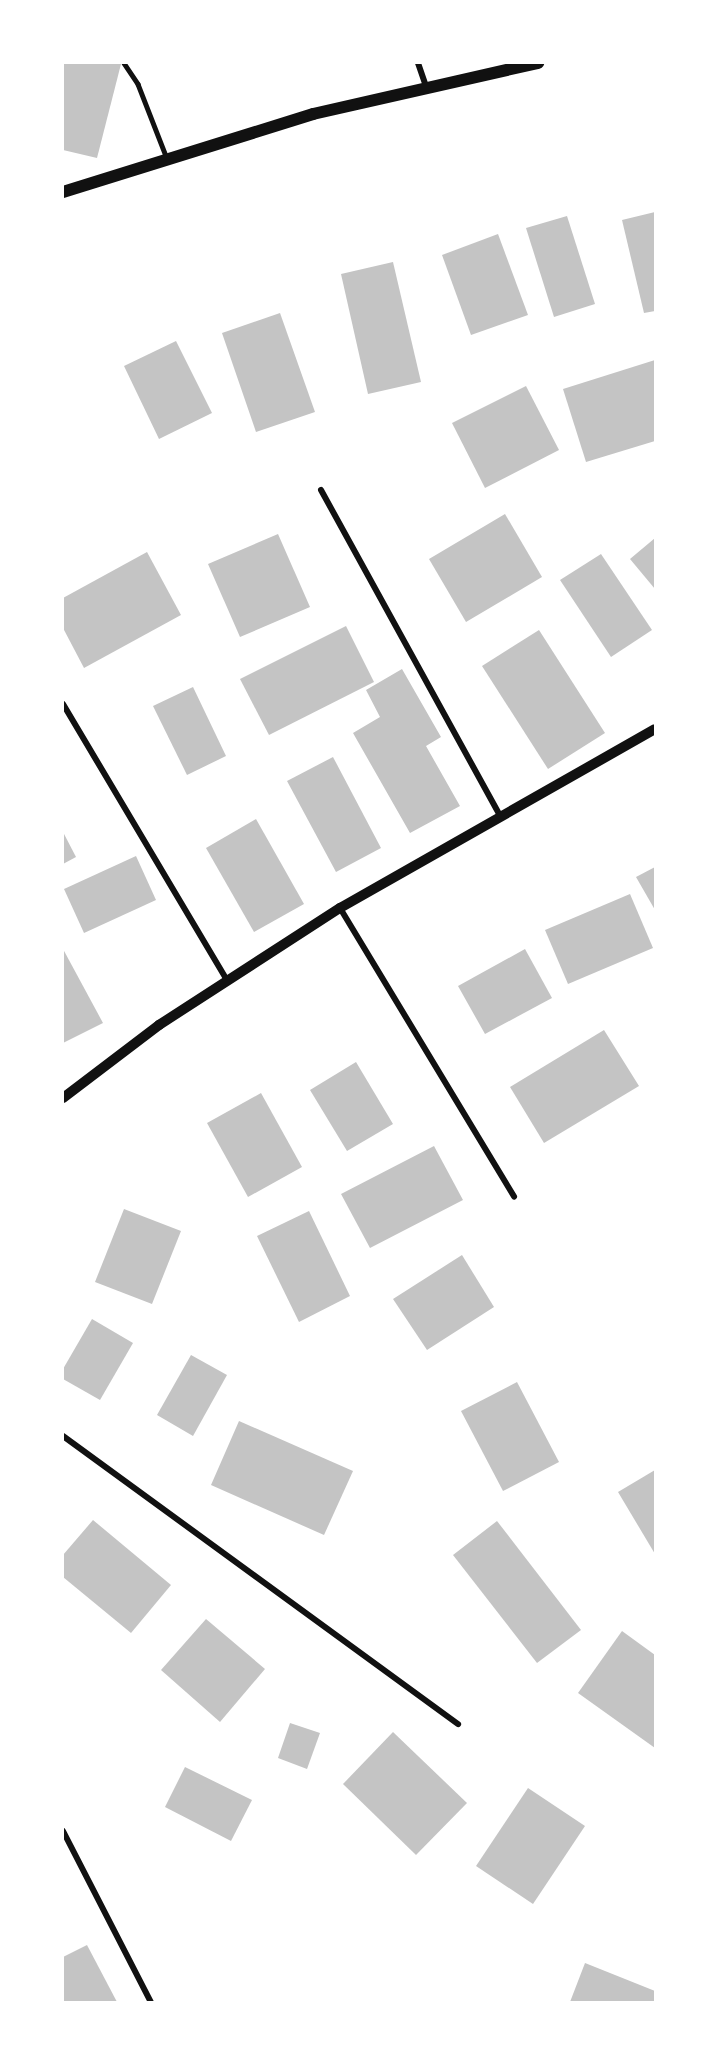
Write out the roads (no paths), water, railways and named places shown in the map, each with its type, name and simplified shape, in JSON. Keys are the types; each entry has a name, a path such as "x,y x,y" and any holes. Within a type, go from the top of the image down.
{"main road":[{"path":"63,192 166,156 426,86 538,63"}],"street":[{"path":"418,63 426,86"},
{"path":"321,490 502,819"},
{"path":"63,704 228,982"},
{"path":"63,1098 159,1025 340,908 502,819 655,729"},
{"path":"340,908 514,1197"},
{"path":"63,1436 458,1724"},
{"path":"63,1832 151,2002"}],"lane":[{"path":"124,63 138,84 166,156"}]}
